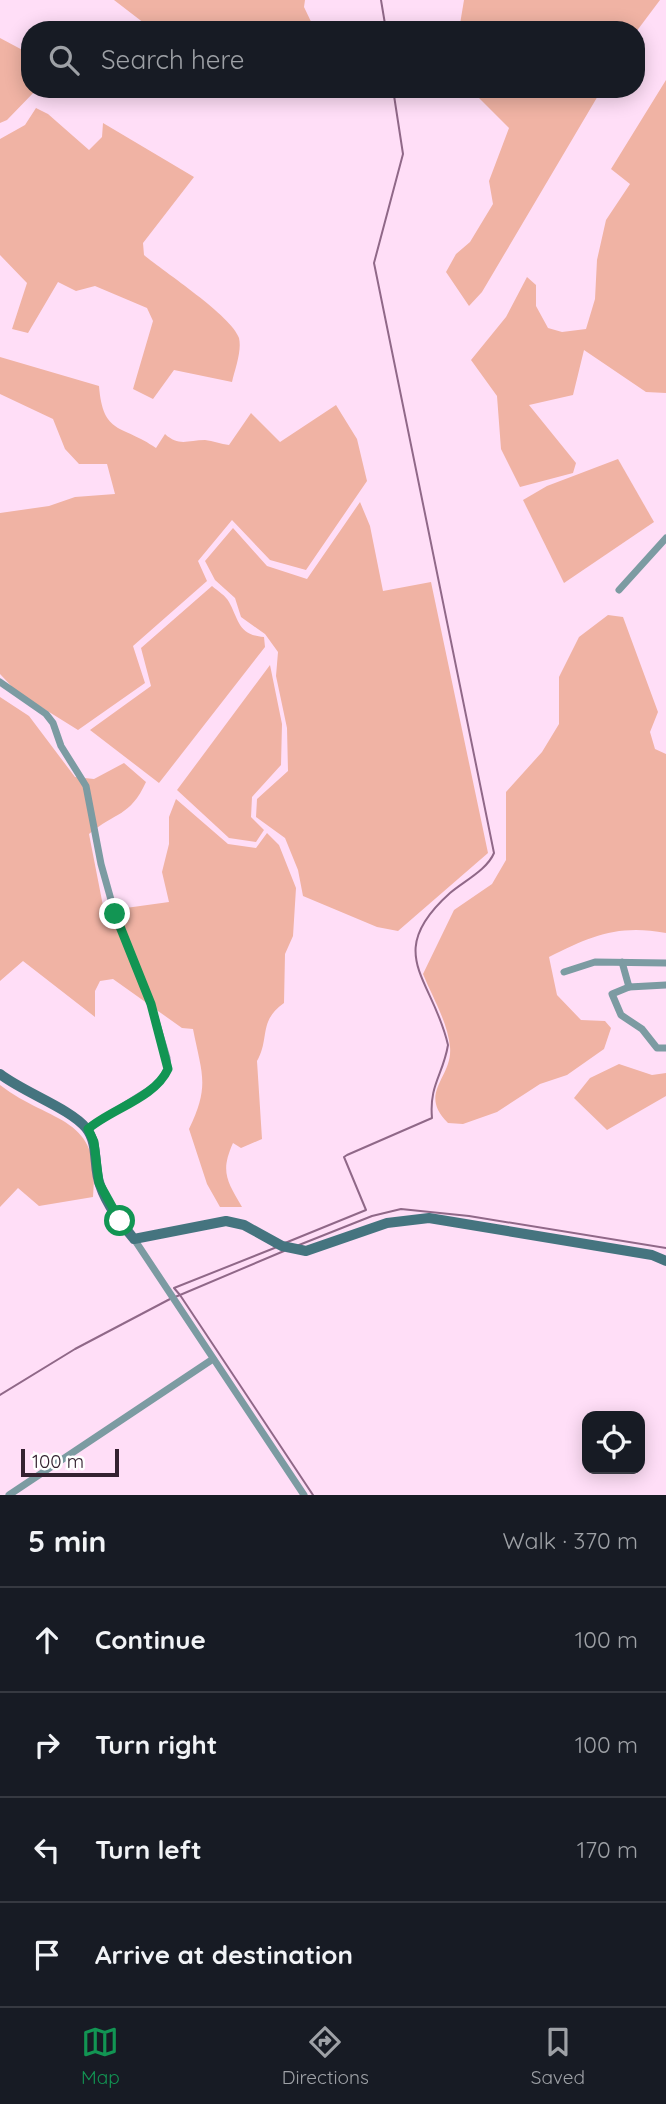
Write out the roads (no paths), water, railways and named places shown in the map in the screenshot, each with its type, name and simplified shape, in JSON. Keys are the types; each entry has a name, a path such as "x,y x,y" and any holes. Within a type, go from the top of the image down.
{"street":[{"path":"619,590 666,538"},
{"path":"0,682 46,714 53,723 61,746 86,786 101,864 112,901 151,1004 167,1058 168,1069 157,1086 99,1119 88,1129"},
{"path":"564,972 595,962 666,963"},
{"path":"622,962 628,987"},
{"path":"666,985 628,987 609,996 623,1017 642,1029 657,1048 666,1048"},
{"path":"0,1074 20,1090 78,1119 88,1129 94,1142 103,1192 304,1495"},
{"path":"134,1239 226,1221 244,1225 282,1246 306,1251 387,1223 429,1218 652,1255 666,1261"},
{"path":"9,1495 213,1359"}],"waterway":[{"path":"381,0 384,21"},
{"path":"285,1243 366,1210 344,1157 432,1118 434,1088 448,1045 418,967 416,950 419,933 430,914 450,893 481,870 494,853 374,263 403,154 394,98"},
{"path":"299,1245 372,1216 401,1209 469,1216 666,1248"},
{"path":"175,1297 180,1295 174,1288 277,1247"},
{"path":"284,1251 180,1295 313,1495"},
{"path":"0,1395 75,1349 170,1299"}]}
